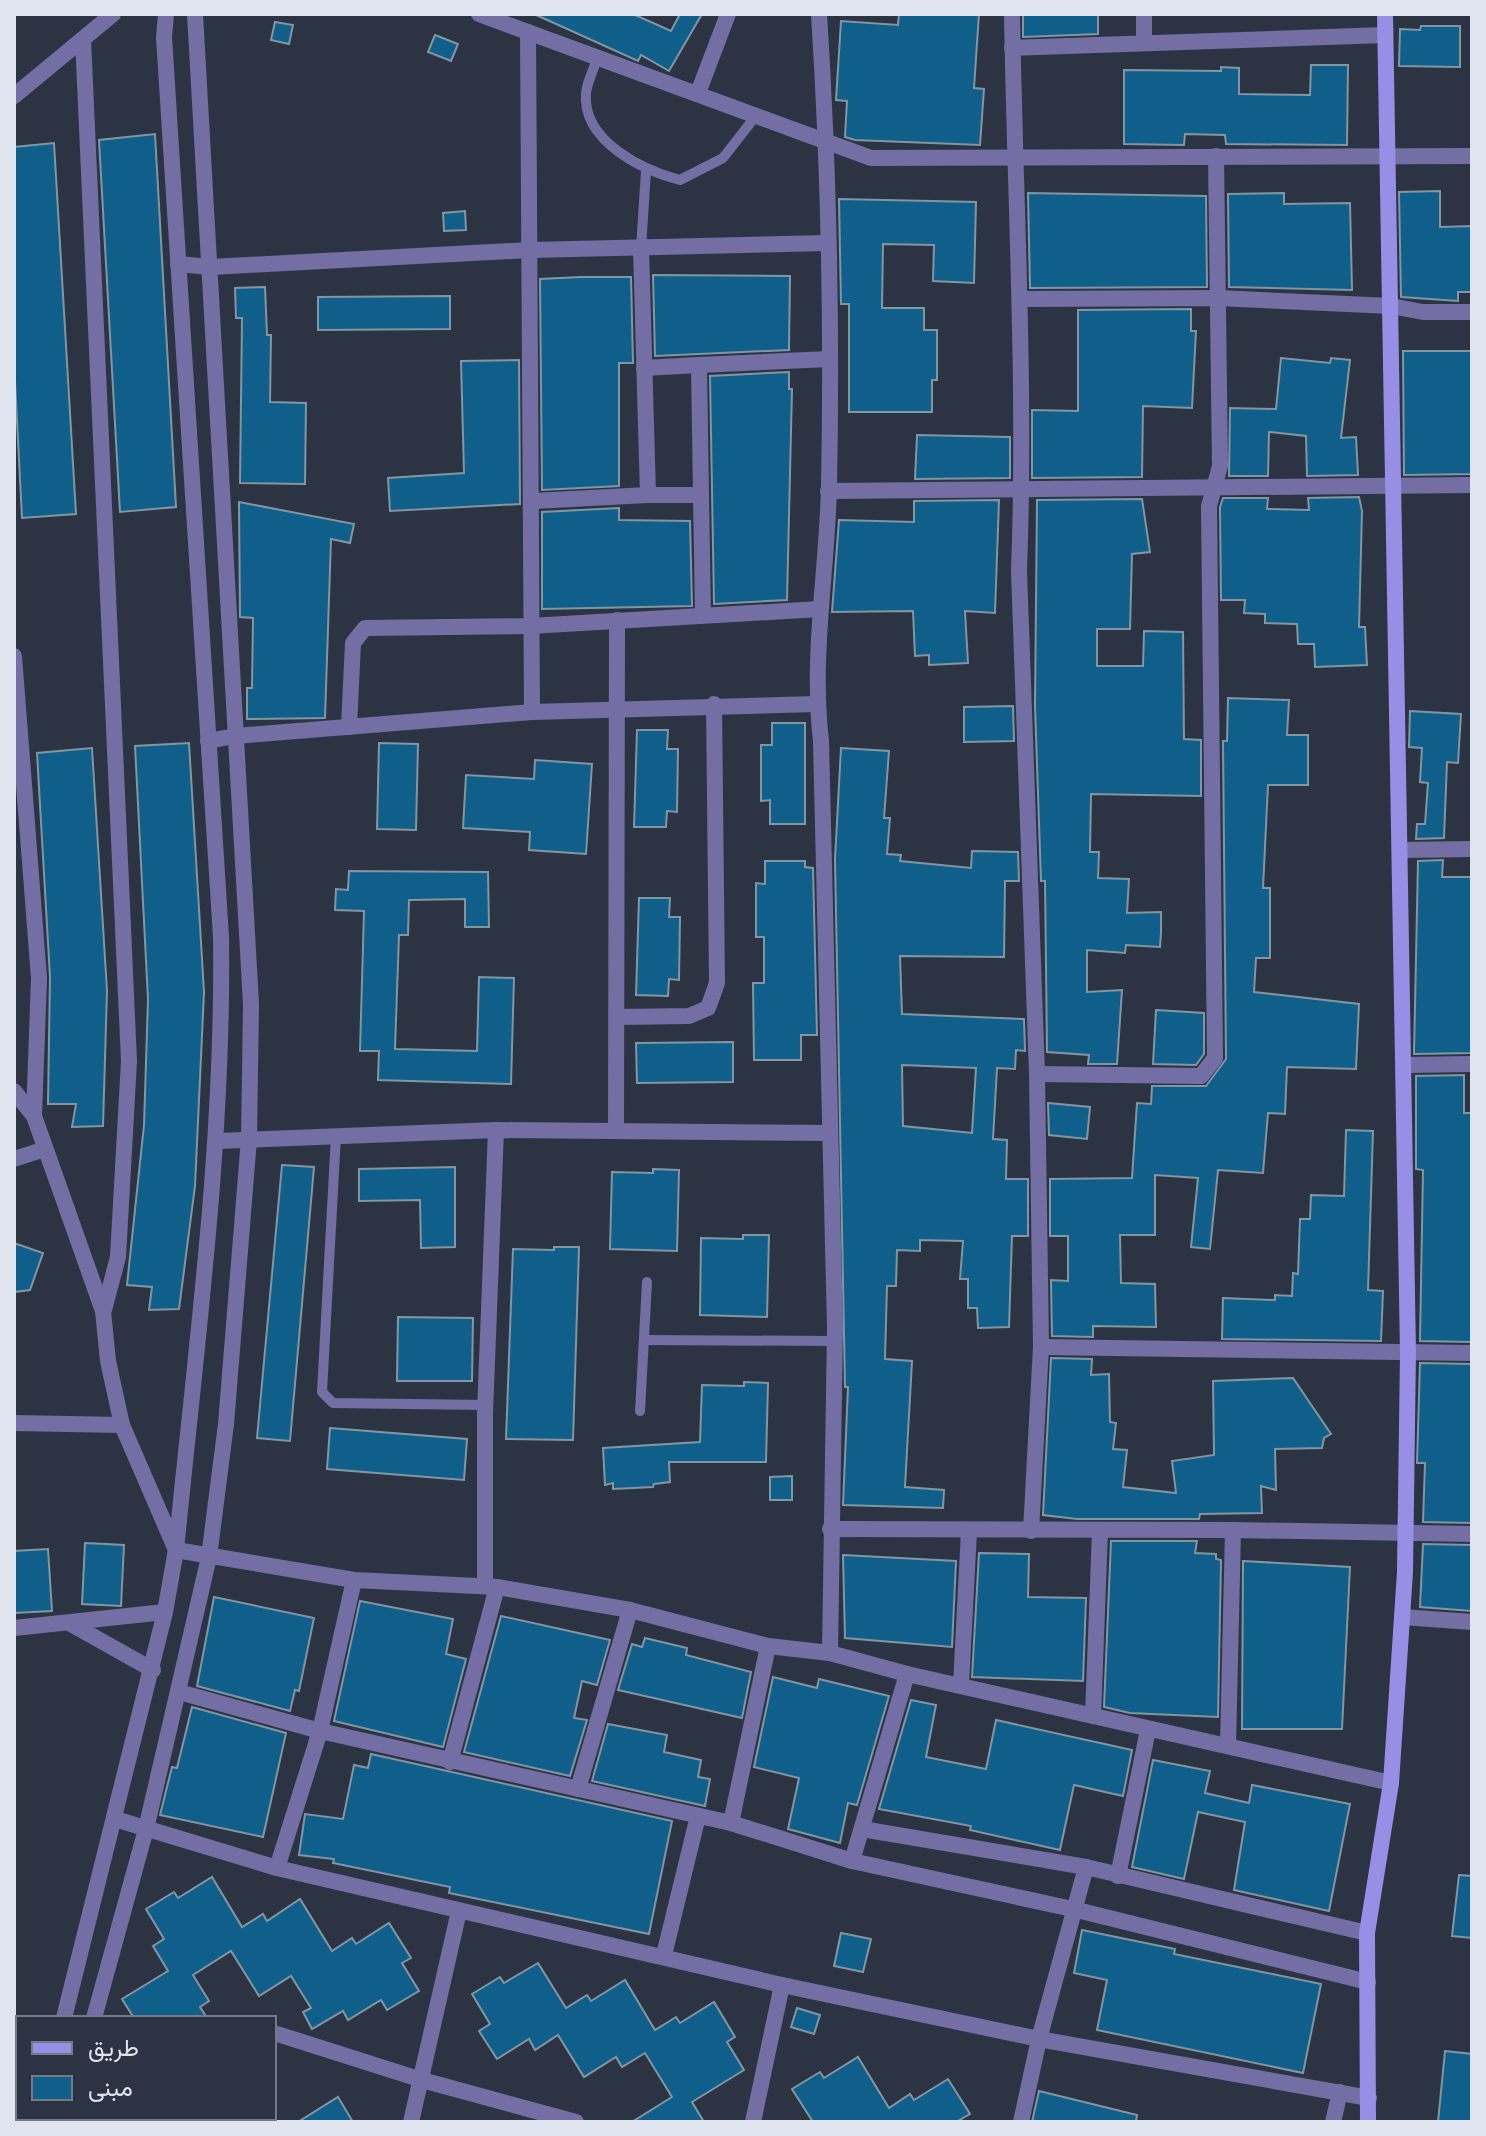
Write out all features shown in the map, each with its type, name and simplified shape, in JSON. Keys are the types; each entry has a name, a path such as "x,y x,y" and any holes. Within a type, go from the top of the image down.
{"main road":[{"path":"1368,2122 1367,1933 1391,1783 1402,1617 1408,1352 1385,14"}],"street":[{"path":"14,96 113,14"},
{"path":"65,2016 153,1670 176,1550 217,1141 222,1038 221,937 164,37 166,14"},
{"path":"95,2016 146,1829 209,1557 226,1424 249,1139 251,1004 195,14"},
{"path":"479,14 871,158 1472,156"},
{"path":"698,93 728,14"},
{"path":"819,14 827,143 829,359 828,491 817,704 821,741 835,1341 830,1653"},
{"path":"1012,14 1020,299 1022,490 1019,586 1037,1074 1041,1347 1031,1531"},
{"path":"1144,14 1144,43"},
{"path":"528,32 532,712"},
{"path":"1012,48 1385,35"},
{"path":"83,39 129,1061 118,1257 103,1311"},
{"path":"1037,1074 1201,1076 1215,1058 1209,506 1220,466 1216,156"},
{"path":"178,264 211,267 530,250 828,243"},
{"path":"641,248 648,495"},
{"path":"1020,299 1218,298 1391,306 1423,312 1472,312"},
{"path":"644,368 829,359"},
{"path":"699,365 703,615"},
{"path":"828,491 1472,485"},
{"path":"533,501 701,495"},
{"path":"349,727 353,643 365,628 530,626 820,609"},
{"path":"616,1131 617,620"},
{"path":"14,656 20,824 39,978 34,1116"},
{"path":"208,741 235,736 532,712 615,711 714,704 817,704"},
{"path":"617,1017 689,1016 708,1008 717,983 714,704"},
{"path":"1401,850 1472,849"},
{"path":"1404,1065 1472,1064"},
{"path":"14,1091 34,1116 103,1311 108,1361 122,1425 176,1550"},
{"path":"217,1141 496,1130 828,1133"},
{"path":"450,1762 491,1586 486,1405 496,1130"},
{"path":"14,1159 45,1149"},
{"path":"1041,1347 1472,1353"},
{"path":"14,1423 122,1425"},
{"path":"830,1529 1472,1534"},
{"path":"1228,1746 1233,1530"},
{"path":"961,1685 969,1531"},
{"path":"1093,1716 1100,1531"},
{"path":"176,1550 354,1580 491,1586 630,1610 768,1646 830,1653 1148,1730 1391,1783"},
{"path":"277,1868 320,1731 354,1580"},
{"path":"578,1789 630,1610"},
{"path":"14,1628 165,1612"},
{"path":"1402,1617 1472,1622"},
{"path":"71,1624 153,1670"},
{"path":"731,1823 768,1646"},
{"path":"852,1861 907,1674"},
{"path":"179,1692 320,1731 450,1762 731,1823 852,1861 1077,1910 1368,1982"},
{"path":"1118,1876 1148,1730"},
{"path":"664,1955 698,1816"},
{"path":"115,1819 277,1868 664,1955 782,1985 1039,2039 1369,2098"},
{"path":"862,1829 1086,1867 1367,1933"},
{"path":"1021,2122 1039,2039 1077,1910 1086,1867"},
{"path":"411,2122 459,1911"},
{"path":"753,2122 782,1985"},
{"path":"276,2034 422,2080 576,2122"},
{"path":"1333,2122 1340,2092"}],"lane":[{"path":"598,57 585,95 596,131 646,171 680,180 723,158 755,117"},
{"path":"641,248 646,171"},
{"path":"336,1135 322,1392 333,1403 486,1405"},
{"path":"640,1411 647,1282"},
{"path":"644,1340 835,1341"}],"building":[{"path":"534,14 633,14 671,31 680,14 702,14 669,71 641,55 638,61"},
{"path":"899,14 979,14 974,88 984,89 980,145 855,140 845,137 847,101 836,100 841,21 898,25"},
{"path":"1023,14 1098,14 1098,34 1023,37"},
{"path":"275,22 293,25 289,44 271,40"},
{"path":"1421,26 1460,26 1460,67 1399,66 1400,29 1420,30"},
{"path":"435,35 458,44 451,61 428,52"},
{"path":"1311,65 1348,65 1347,145 1226,144 1225,135 1185,134 1184,145 1124,144 1124,70 1221,71 1221,67 1239,68 1239,94 1310,95"},
{"path":"155,134 176,507 120,512 99,140"},
{"path":"54,143 76,514 22,518 14,362 14,147"},
{"path":"1440,191 1440,227 1472,226 1472,292 1458,292 1458,301 1401,297 1399,192"},
{"path":"1028,193 1206,196 1207,287 1030,288"},
{"path":"1284,193 1284,204 1350,203 1352,290 1229,287 1228,194"},
{"path":"839,199 976,202 974,283 933,281 934,245 883,244 882,308 924,308 924,330 937,330 937,380 932,380 932,412 849,412 849,304 841,304"},
{"path":"465,211 466,230 444,231 443,213"},
{"path":"653,275 790,276 789,350 655,356"},
{"path":"631,277 633,363 619,363 619,486 542,490 540,279"},
{"path":"265,287 267,335 271,335 270,402 306,403 305,484 240,483 242,318 236,318 235,288"},
{"path":"450,296 450,329 318,330 318,297"},
{"path":"1191,309 1191,331 1196,331 1192,408 1143,406 1142,477 1032,478 1032,410 1078,411 1078,310"},
{"path":"1403,351 1472,351 1472,474 1404,475"},
{"path":"1281,358 1330,363 1331,358 1350,360 1341,438 1356,437 1358,475 1307,476 1306,436 1269,432 1268,476 1229,476 1230,408 1276,409"},
{"path":"519,360 520,504 390,511 388,478 464,473 461,361"},
{"path":"789,372 789,389 792,389 787,600 714,604 710,376"},
{"path":"917,435 1010,437 1010,478 915,479"},
{"path":"1359,497 1362,511 1359,627 1365,627 1367,665 1315,667 1314,644 1298,644 1297,624 1265,623 1265,614 1244,613 1245,600 1221,600 1220,507 1223,498 1268,498 1267,509 1309,510 1308,498"},
{"path":"1142,499 1150,552 1132,554 1130,629 1097,629 1097,666 1143,666 1144,631 1183,632 1184,739 1201,740 1201,796 1091,794 1090,852 1099,852 1098,878 1129,879 1127,913 1161,912 1161,932 1160,947 1126,945 1125,953 1087,950 1087,992 1122,990 1117,1064 1088,1064 1089,1055 1047,1052 1045,881 1041,881 1035,706 1037,500"},
{"path":"999,500 995,613 965,611 968,663 929,665 929,655 915,656 913,611 832,612 839,520 914,522 914,501"},
{"path":"239,502 354,524 350,543 331,539 325,718 247,719 247,688 252,688 253,618 240,617"},
{"path":"619,508 619,520 690,521 692,606 542,609 542,512"},
{"path":"1228,698 1289,700 1287,735 1308,735 1308,785 1268,785 1263,888 1270,888 1270,958 1256,958 1254,992 1359,1004 1356,1069 1287,1067 1285,1114 1268,1113 1263,1173 1218,1170 1210,1249 1191,1247 1198,1178 1155,1175 1155,1235 1120,1235 1121,1283 1155,1284 1156,1327 1093,1326 1093,1337 1052,1336 1051,1280 1068,1281 1068,1236 1050,1236 1050,1179 1132,1178 1137,1103 1151,1104 1152,1086 1206,1086 1226,1059 1223,741 1227,741"},
{"path":"1013,706 1014,741 964,742 964,707"},
{"path":"1410,711 1461,714 1458,763 1447,762 1444,838 1416,839 1417,824 1425,824 1428,783 1420,782 1422,748 1409,747"},
{"path":"772,723 805,723 805,824 770,824 770,800 761,801 761,745 772,745"},
{"path":"637,730 668,730 667,749 678,749 677,812 667,811 666,827 634,827"},
{"path":"189,743 204,992 195,1186 179,1309 149,1310 152,1287 127,1285 144,1125 148,999 135,746"},
{"path":"379,743 418,744 416,830 377,829"},
{"path":"92,748 107,991 103,1126 72,1127 76,1104 48,1104 50,977 37,753"},
{"path":"841,748 889,751 884,818 890,818 887,854 901,855 900,861 971,868 972,851 1018,852 1019,881 1005,881 1004,957 900,956 902,1014 1024,1019 1025,1051 1016,1050 1015,1069 997,1068 993,1139 1007,1140 1006,1179 1028,1179 1028,1236 1012,1236 1009,1327 978,1328 977,1308 968,1308 968,1279 960,1279 963,1241 920,1240 920,1251 897,1250 896,1286 887,1286 885,1359 912,1361 905,1487 944,1490 943,1508 843,1505 848,1387 845,1387 835,859","holes":["902,1065 976,1068 972,1133 903,1126"]},
{"path":"535,760 592,764 586,854 529,850 530,832 463,828 466,775 534,779"},
{"path":"1443,860 1442,877 1472,877 1472,1053 1414,1054 1418,861"},
{"path":"765,861 805,861 805,867 813,868 817,1035 801,1035 801,1060 754,1060 753,983 764,983 764,937 756,937 756,883 765,884"},
{"path":"349,871 488,872 489,927 465,927 465,899 409,900 408,935 399,935 395,1049 477,1051 479,977 514,978 511,1084 378,1080 379,1051 360,1051 364,911 335,910 336,889 348,890"},
{"path":"639,898 670,898 669,917 680,917 679,980 669,979 668,996 636,995"},
{"path":"1156,1010 1204,1013 1204,1054 1196,1065 1153,1064"},
{"path":"733,1042 733,1082 637,1083 636,1043"},
{"path":"1464,1075 1464,1113 1472,1113 1472,1342 1420,1341 1423,1170 1416,1169 1416,1076"},
{"path":"1048,1103 1090,1107 1087,1139 1049,1135"},
{"path":"1346,1130 1373,1131 1368,1290 1383,1291 1381,1341 1222,1339 1223,1298 1275,1300 1275,1295 1292,1296 1293,1273 1298,1274 1300,1219 1310,1219 1311,1195 1344,1196"},
{"path":"282,1165 314,1167 290,1441 257,1438"},
{"path":"455,1167 455,1247 421,1248 420,1200 359,1201 359,1169"},
{"path":"653,1169 679,1170 677,1251 610,1249 612,1172 653,1173"},
{"path":"743,1235 769,1235 767,1317 700,1315 701,1238 743,1239"},
{"path":"14,1243 43,1253 30,1290 14,1292"},
{"path":"554,1247 579,1247 573,1440 506,1439 513,1249 554,1250"},
{"path":"398,1317 473,1318 472,1381 397,1381"},
{"path":"1051,1358 1092,1359 1091,1375 1109,1374 1110,1422 1116,1423 1113,1449 1127,1450 1123,1487 1176,1493 1172,1461 1214,1455 1213,1381 1293,1378 1331,1434 1324,1438 1322,1448 1275,1449 1276,1490 1261,1486 1262,1513 1200,1514 1199,1519 1077,1519 1043,1515"},
{"path":"1420,1363 1472,1364 1472,1523 1423,1522 1425,1463 1417,1463"},
{"path":"744,1382 768,1383 766,1462 669,1462 670,1482 654,1484 653,1487 613,1489 613,1483 605,1485 603,1448 700,1442 702,1385 744,1386"},
{"path":"330,1428 467,1439 464,1480 327,1469"},
{"path":"792,1476 792,1500 770,1500 770,1477"},
{"path":"1111,1541 1197,1541 1195,1553 1216,1554 1216,1559 1221,1560 1218,1717 1130,1713 1104,1707"},
{"path":"85,1543 124,1545 121,1606 82,1604"},
{"path":"1423,1544 1472,1545 1472,1611 1420,1607"},
{"path":"48,1549 52,1611 14,1613 14,1551"},
{"path":"979,1553 1029,1554 1028,1597 1086,1598 1083,1681 972,1677"},
{"path":"843,1555 956,1561 952,1647 845,1638"},
{"path":"1243,1561 1350,1567 1342,1729 1242,1729"},
{"path":"214,1597 314,1618 299,1691 295,1690 290,1711 197,1686"},
{"path":"360,1601 453,1619 446,1654 466,1659 443,1747 334,1721"},
{"path":"501,1616 610,1640 597,1685 582,1681 574,1718 587,1720 570,1776 464,1752"},
{"path":"645,1638 687,1648 686,1655 751,1672 742,1718 618,1690 632,1644 642,1647"},
{"path":"773,1677 817,1688 819,1679 889,1696 857,1805 848,1803 840,1843 788,1829 799,1778 754,1767"},
{"path":"911,1700 936,1705 926,1757 986,1769 996,1720 1132,1750 1123,1796 1074,1785 1060,1850 970,1830 971,1826 879,1809"},
{"path":"192,1707 286,1733 263,1837 160,1815 172,1767 177,1768"},
{"path":"608,1724 667,1735 664,1752 701,1760 698,1777 710,1779 705,1806 592,1781"},
{"path":"371,1754 672,1821 649,1934 449,1893 450,1887 333,1863 334,1859 299,1855 305,1814 343,1819 354,1765 368,1768"},
{"path":"1153,1760 1210,1771 1205,1793 1249,1803 1252,1785 1350,1804 1329,1911 1234,1890 1245,1822 1198,1812 1184,1879 1132,1867"},
{"path":"1459,1875 1472,1876 1472,1938 1452,1936"},
{"path":"212,1877 242,1927 263,1914 267,1921 300,1899 332,1951 352,1938 356,1944 389,1923 411,1958 402,1963 419,1991 387,2010 381,2000 348,2020 343,2011 312,2029 303,2012 311,2008 291,1976 259,1996 231,1951 193,1975 209,2001 200,2007 206,2016 133,2016 122,1999 168,1971 153,1946 164,1939 146,1909 174,1892 178,1898"},
{"path":"1082,1930 1175,1949 1174,1954 1321,1984 1303,2073 1097,2030 1107,1980 1074,1973"},
{"path":"841,1933 871,1939 863,1972 834,1966"},
{"path":"538,1963 566,2008 587,1995 591,2001 625,1980 655,2030 676,2017 680,2023 714,2002 735,2037 727,2042 744,2070 692,2102 704,2122 632,2122 672,2097 645,2053 622,2067 616,2057 584,2077 558,2035 535,2050 529,2039 497,2059 479,2031 490,2024 472,1994 500,1977 504,1983"},
{"path":"797,2008 820,2015 814,2034 791,2027"},
{"path":"1445,2051 1472,2054 1472,2122 1438,2122"},
{"path":"858,2057 889,2108 910,2094 914,2100 948,2079 970,2114 956,2122 813,2122 792,2089 820,2072 824,2078"},
{"path":"1039,2091 1137,2115 1136,2122 1032,2122"},
{"path":"338,2097 353,2122 298,2122"}]}
